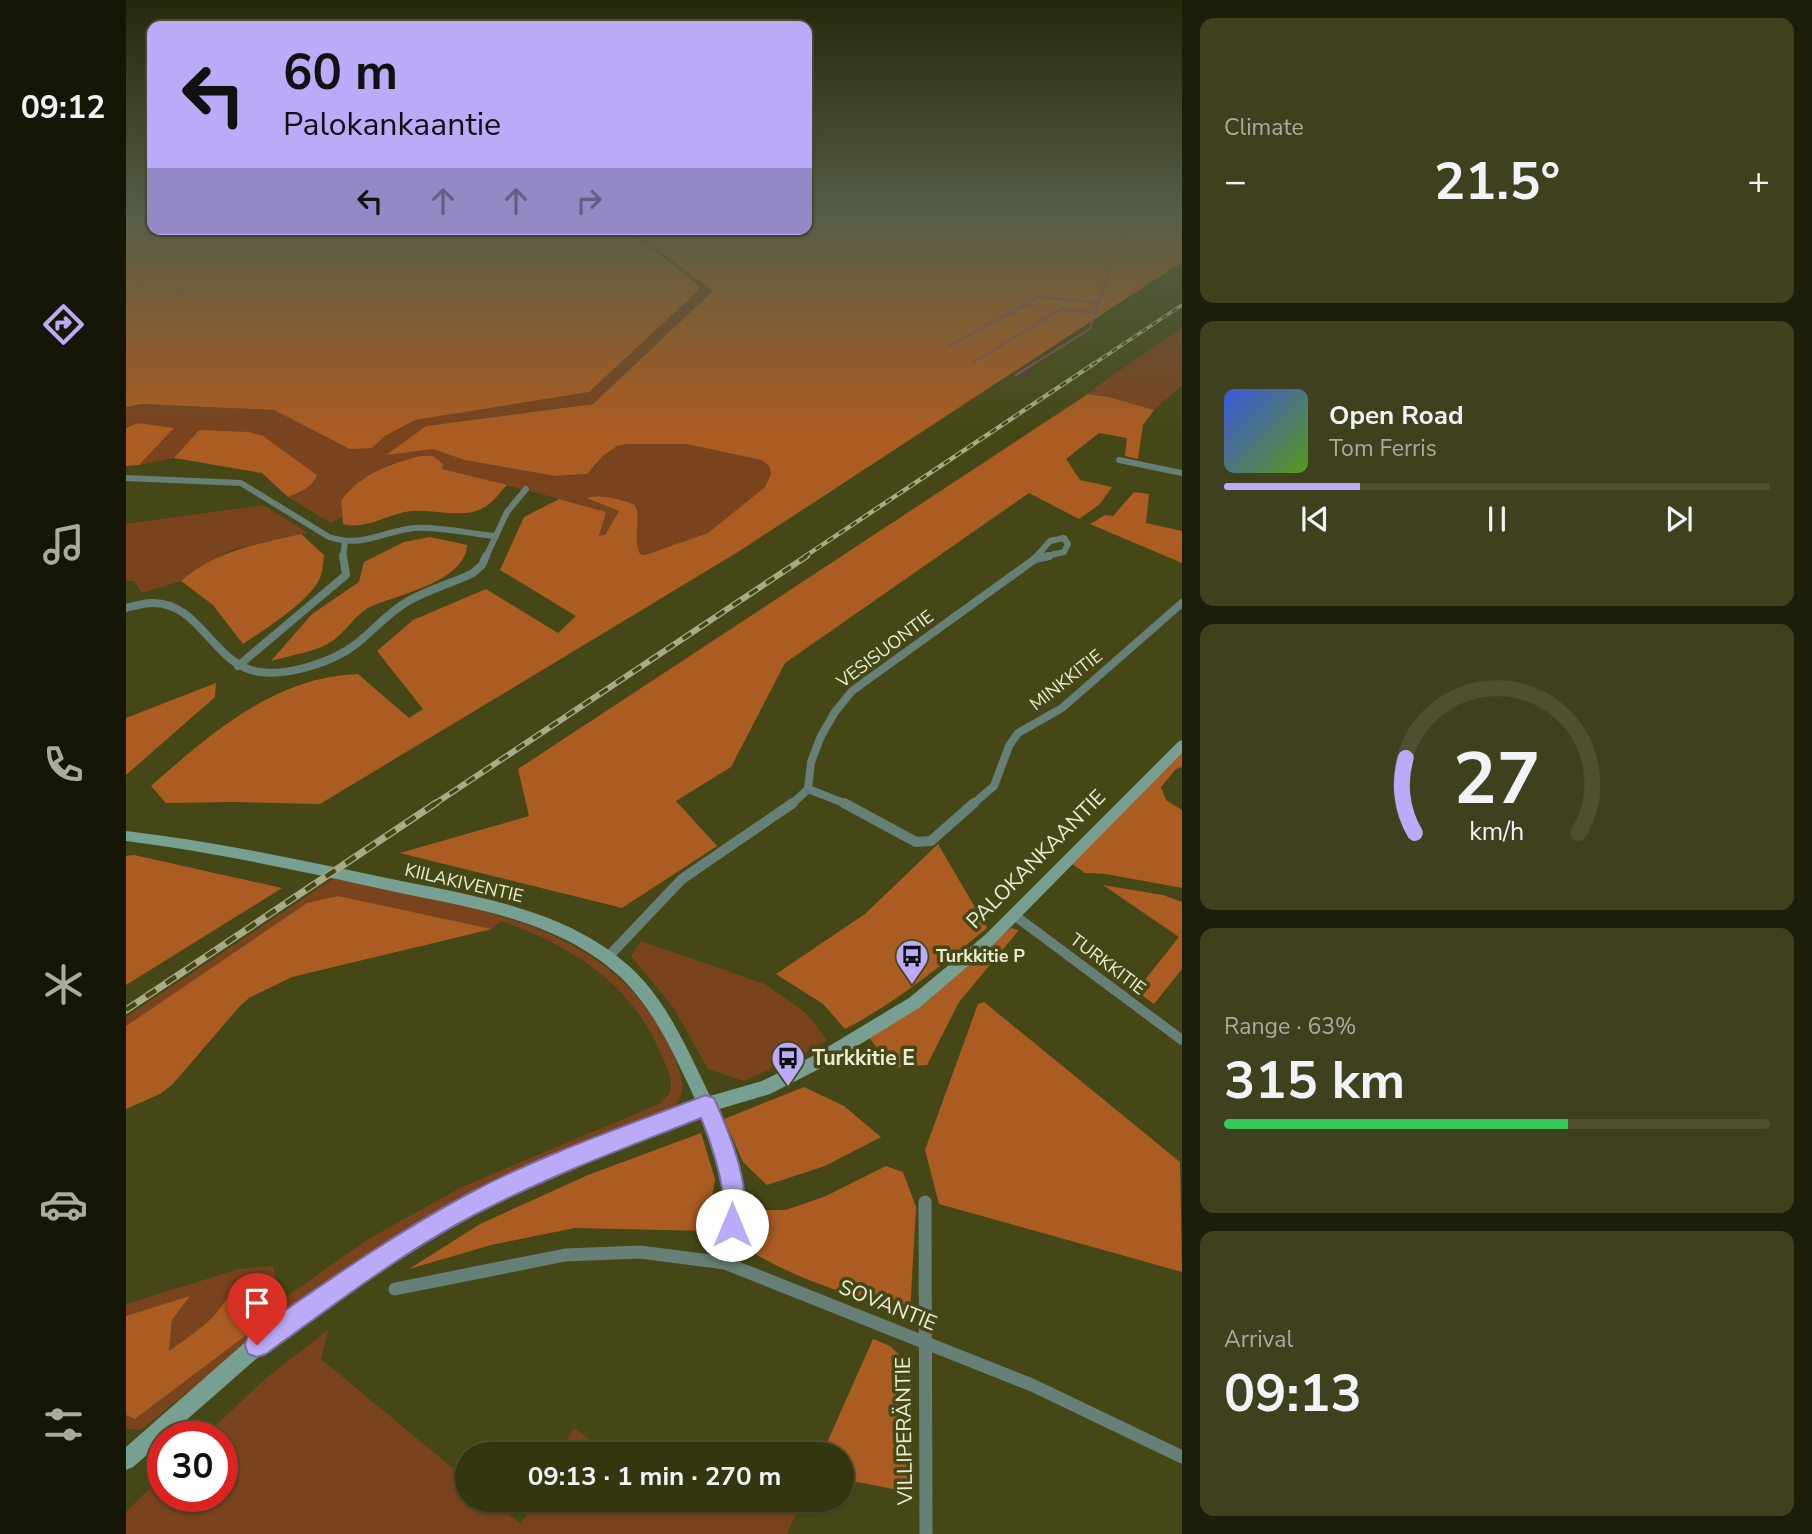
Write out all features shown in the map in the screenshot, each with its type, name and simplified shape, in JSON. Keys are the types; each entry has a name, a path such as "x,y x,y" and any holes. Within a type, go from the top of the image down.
{"main road":[{"name":"PALOKANKAANTIE","path":"126,1460 257,1345 365,1269 475,1202 706,1105 764,1088 817,1062 914,1003 990,939 1182,745"},
{"name":"KIILAKIVENTIE","path":"126,836 180,841 243,853 509,911 562,930 608,957 663,1017 706,1105"}],"street":[{"path":"1119,460 1182,473"},
{"path":"126,478 241,483 329,537 345,542 415,528 495,536"},
{"path":"126,608 149,602 174,606 238,666 259,672 287,670 345,651 399,606 473,573 482,565 507,512 526,489"},
{"path":"238,666 346,575 341,550 345,542"},
{"name":"VESISUONTIE","path":"808,789 807,769 839,704 852,691 1035,559"},
{"name":"MINKKITIE","path":"808,789 854,807 916,842 931,841 994,786 1009,746 1018,733 1062,708 1182,603"},
{"path":"608,957 657,903 692,870 780,816 808,789"},
{"name":"TURKKITIE","path":"1014,915 1182,1040"},
{"path":"395,1289 565,1255 640,1252 725,1263 735,1206 720,1137 706,1105"},
{"name":"VILLIPERÄNTIE","path":"925,1202 923,1342 926,1394 926,1534"},
{"name":"SOVANTIE","path":"725,1263 1032,1385 1182,1457"}],"shaded area":[{"path":"126,287 699,287 698,291 589,392 415,420 385,436 372,448 350,449 274,410 142,404 126,407"},
{"path":"699,287 708,287 714,291 593,404 426,426 387,454 433,449 464,460 555,476 583,475 617,446 686,444 760,460 769,466 771,474 765,487 708,533 645,555 640,554 638,547 638,516 635,505 587,499 619,511 605,535 598,537 606,512 473,477 391,463 382,471 362,479 341,501 342,517 331,523 288,497 301,492 316,480 199,430 174,458 139,465 174,428 138,423 126,428 126,407 142,404 274,410 372,448 385,436 415,420 589,392 698,291"},
{"path":"707,287 1144,287 738,552 320,804 166,803 151,786 220,729 271,697 299,685 358,674 409,718 423,709 377,651 413,620 486,589 558,633 576,616 500,570 524,517 559,499 606,512 599,536 605,535 619,511 586,498 605,497 623,501 635,505 638,516 638,547 640,554 645,555 708,533 765,487 771,474 769,466 761,460 686,444 617,446 603,456 587,474 555,476 464,460 433,449 386,455 426,426 593,404 713,291"},
{"path":"1182,328 1182,385 1154,410 1088,394 1097,386"},
{"path":"1088,394 1154,410 1143,425 1138,459 1125,456 1127,438 1099,433 1066,459 1080,480 1112,487 1100,504 1079,519 1029,493 785,663 731,767 676,801 717,846 622,908 400,853 529,816 518,769"},
{"path":"138,423 174,428 139,465 126,466 126,428"},
{"path":"199,430 249,432 263,436 317,475 309,486 288,497 262,473 174,458"},
{"path":"422,456 433,456 443,464 442,469 507,485 490,504 467,513 412,511 360,525 343,524 341,501 357,484 388,466"},
{"path":"1134,492 1149,494 1146,523 1182,531 1182,563 1090,524 1105,515 1113,516"},
{"path":"263,505 308,533 231,550 191,572 181,581 142,593 134,581 126,581 126,524"},
{"path":"301,534 324,555 320,578 297,605 243,644 213,605 181,581 208,562 223,556 253,545"},
{"path":"430,537 467,545 464,558 455,568 429,585 367,609 326,645 271,661 312,614 359,582 364,562 404,542"},
{"path":"216,683 215,697 126,775 126,718"},
{"path":"1182,749 1182,767 1176,769 1161,787 1166,800 1182,810 1182,888 1106,874 1085,873 1072,864"},
{"path":"938,844 987,928 953,956 901,995 845,1029 823,1004 776,974 865,914"},
{"path":"134,855 282,888 126,985 126,856"},
{"path":"334,878 478,909 525,924 569,944 608,969 642,1003 669,1046 680,1074 682,1088 678,1102 659,1117 629,1131 570,1151 486,1189 380,1251 310,1298 152,1421 147,1421 147,1425 139,1430 126,1428 126,1415 135,1419 253,1330 237,1280 216,1314 168,1352 172,1320 189,1297 126,1316 126,1304 239,1269 273,1266 280,1301 370,1238 462,1187 659,1104 670,1093 671,1082 667,1067 648,1028 633,1006 596,970 551,942 501,921 492,929 338,896 307,903 126,1026 126,1017"},
{"path":"1103,885 1163,895 1182,902 1182,969 1154,1004 1136,991 1179,937"},
{"path":"338,896 492,929 292,977 249,998 172,1085 160,1094 126,1109 126,1026 307,903"},
{"path":"1011,928 1019,930 959,1002 927,1065 892,1068 868,1036 915,1009"},
{"path":"641,941 765,984 806,1013 827,1040 744,1081 708,1069 673,1007 631,956"},
{"path":"984,1002 1180,1162 1182,1272 939,1204 925,1150 978,1004"},
{"path":"804,1087 844,1106 881,1137 825,1166 767,1185 743,1162 724,1119"},
{"path":"701,1133 715,1179 707,1231 575,1228 491,1245 409,1269 480,1224 588,1175"},
{"path":"886,1166 903,1172 916,1207 910,1313 804,1278 744,1247 749,1210 786,1210 826,1196"},
{"path":"258,1274 262,1303 253,1330 135,1419 126,1415 126,1316 190,1296 172,1320 169,1351 200,1329 216,1313 237,1280"},
{"path":"328,1330 321,1359 455,1470 455,1512 506,1512 521,1524 528,1512 797,1512 787,1534 126,1534 126,1512 147,1491 147,1512 238,1512 238,1421 221,1421 264,1380"},
{"path":"873,1339 890,1346 912,1367 908,1492 854,1481 854,1442 827,1442"},
{"path":"574,1428 592,1442 566,1442"}],"waterway":[{"path":"1032,365 1090,329 1104,287"},
{"path":"176,293 185,288"},
{"path":"949,346 1039,297 1098,303"},
{"path":"974,362 1061,309 1095,313"},
{"path":"1016,375 1035,363"}],"railway":[{"path":"804,557 1182,305"},
{"path":"435,804 807,556"},
{"path":"126,1010 435,804"}],"place":[{"name":"Turkkitie P","path":"912,986"},
{"name":"Turkkitie E","path":"788,1088"}],"route":[{"path":"257,1345 365,1269 475,1202 706,1105 720,1137 735,1206 732,1225"}]}
